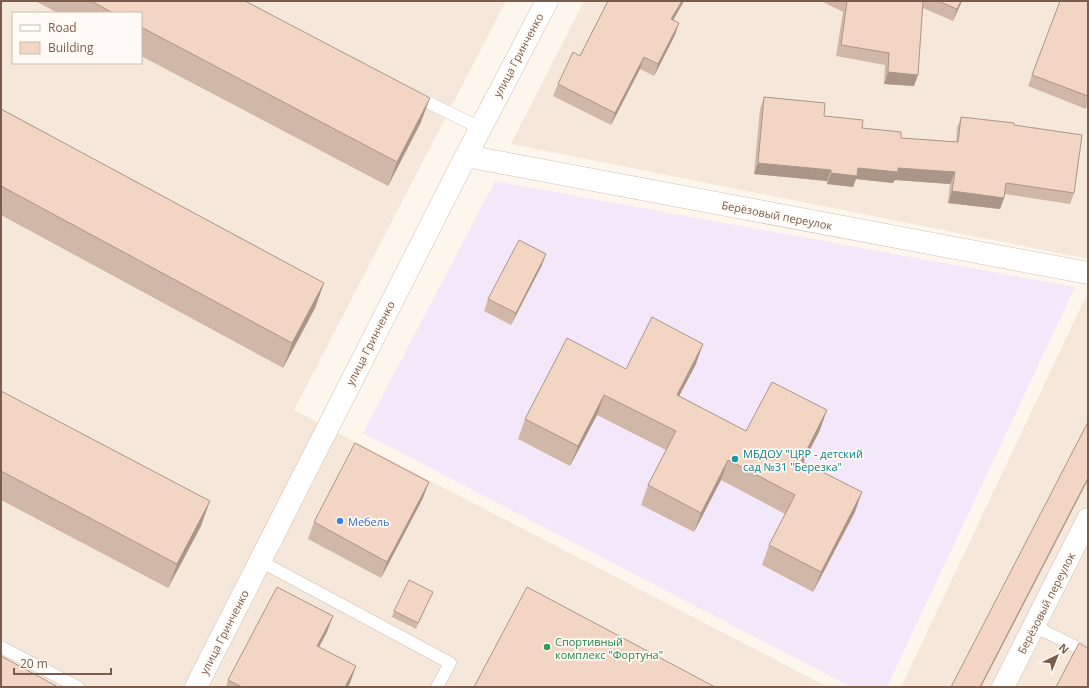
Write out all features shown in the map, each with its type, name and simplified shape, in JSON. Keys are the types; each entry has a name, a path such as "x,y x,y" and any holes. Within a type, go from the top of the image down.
{"street":[{"name":"улица Гринченко","path":"196,687 480,128 547,1"},
{"name":"Берёзовый переулок","path":"466,156 1088,273"},
{"name":"Берёзовый переулок","path":"1003,687 1088,519"}],"lane":[{"path":"406,91 480,128"},
{"path":"260,561 450,663 437,687"},
{"path":"1034,626 1088,653"},
{"path":"1,647 78,687"}],"shaded area":[{"path":"1,1 506,1 294,410 828,687 1,687"},
{"path":"584,1 1088,1 1088,259 511,144"},
{"path":"495,181 1075,287 887,687 851,687 363,433"},
{"path":"1088,292 1088,687 901,687"}],"building":[{"path":"91,1 245,1 430,98 397,162 142,28 142,12 111,12"},
{"path":"608,1 682,1 671,19 679,23 658,64 644,57 615,113 558,84 573,52 580,56"},
{"path":"847,1 923,1 918,75 888,72 889,53 841,45"},
{"path":"938,1 961,1 957,9"},
{"path":"1060,1 1088,1 1088,96 1032,75"},
{"path":"764,97 825,103 824,116 863,120 862,128 901,132 901,138 958,142 961,117 1014,123 1014,125 1082,135 1074,193 1006,183 1004,198 952,191 955,172 898,168 898,172 858,168 857,176 831,173 831,170 758,163"},
{"path":"1,109 324,283 292,343 1,186"},
{"path":"519,240 546,254 516,313 488,299"},
{"name":"МБДОУ \"ЦРР - детский сад №31 \"Березка\"","path":"652,317 703,344 677,395 746,431 772,382 827,410 801,461 862,492 821,572 769,545 795,495 728,460 701,513 648,485 676,431 604,395 578,446 525,419 567,338 626,369"},
{"path":"1,391 210,501 177,564 1,471"},
{"path":"1088,422 1088,478 980,687 951,687"},
{"path":"355,443 429,482 387,562 314,522"},
{"path":"409,580 433,592 418,623 394,611"},
{"path":"277,587 333,616 317,646 356,666 345,687 242,687 228,680"},
{"name":"Спортивный комплекс \"Фортуна\"","path":"527,587 715,687 474,687"},
{"path":"1079,643 1088,648 1088,687 1056,687"},
{"path":"1,656 58,687 1,687"}],"place":[{"name":"МБДОУ \"ЦРР - детский сад №31 \"Березка\"","path":"735,459"},
{"name":"Мебель","path":"340,521"},
{"name":"Спортивный комплекс \"Фортуна\"","path":"547,647"}]}
